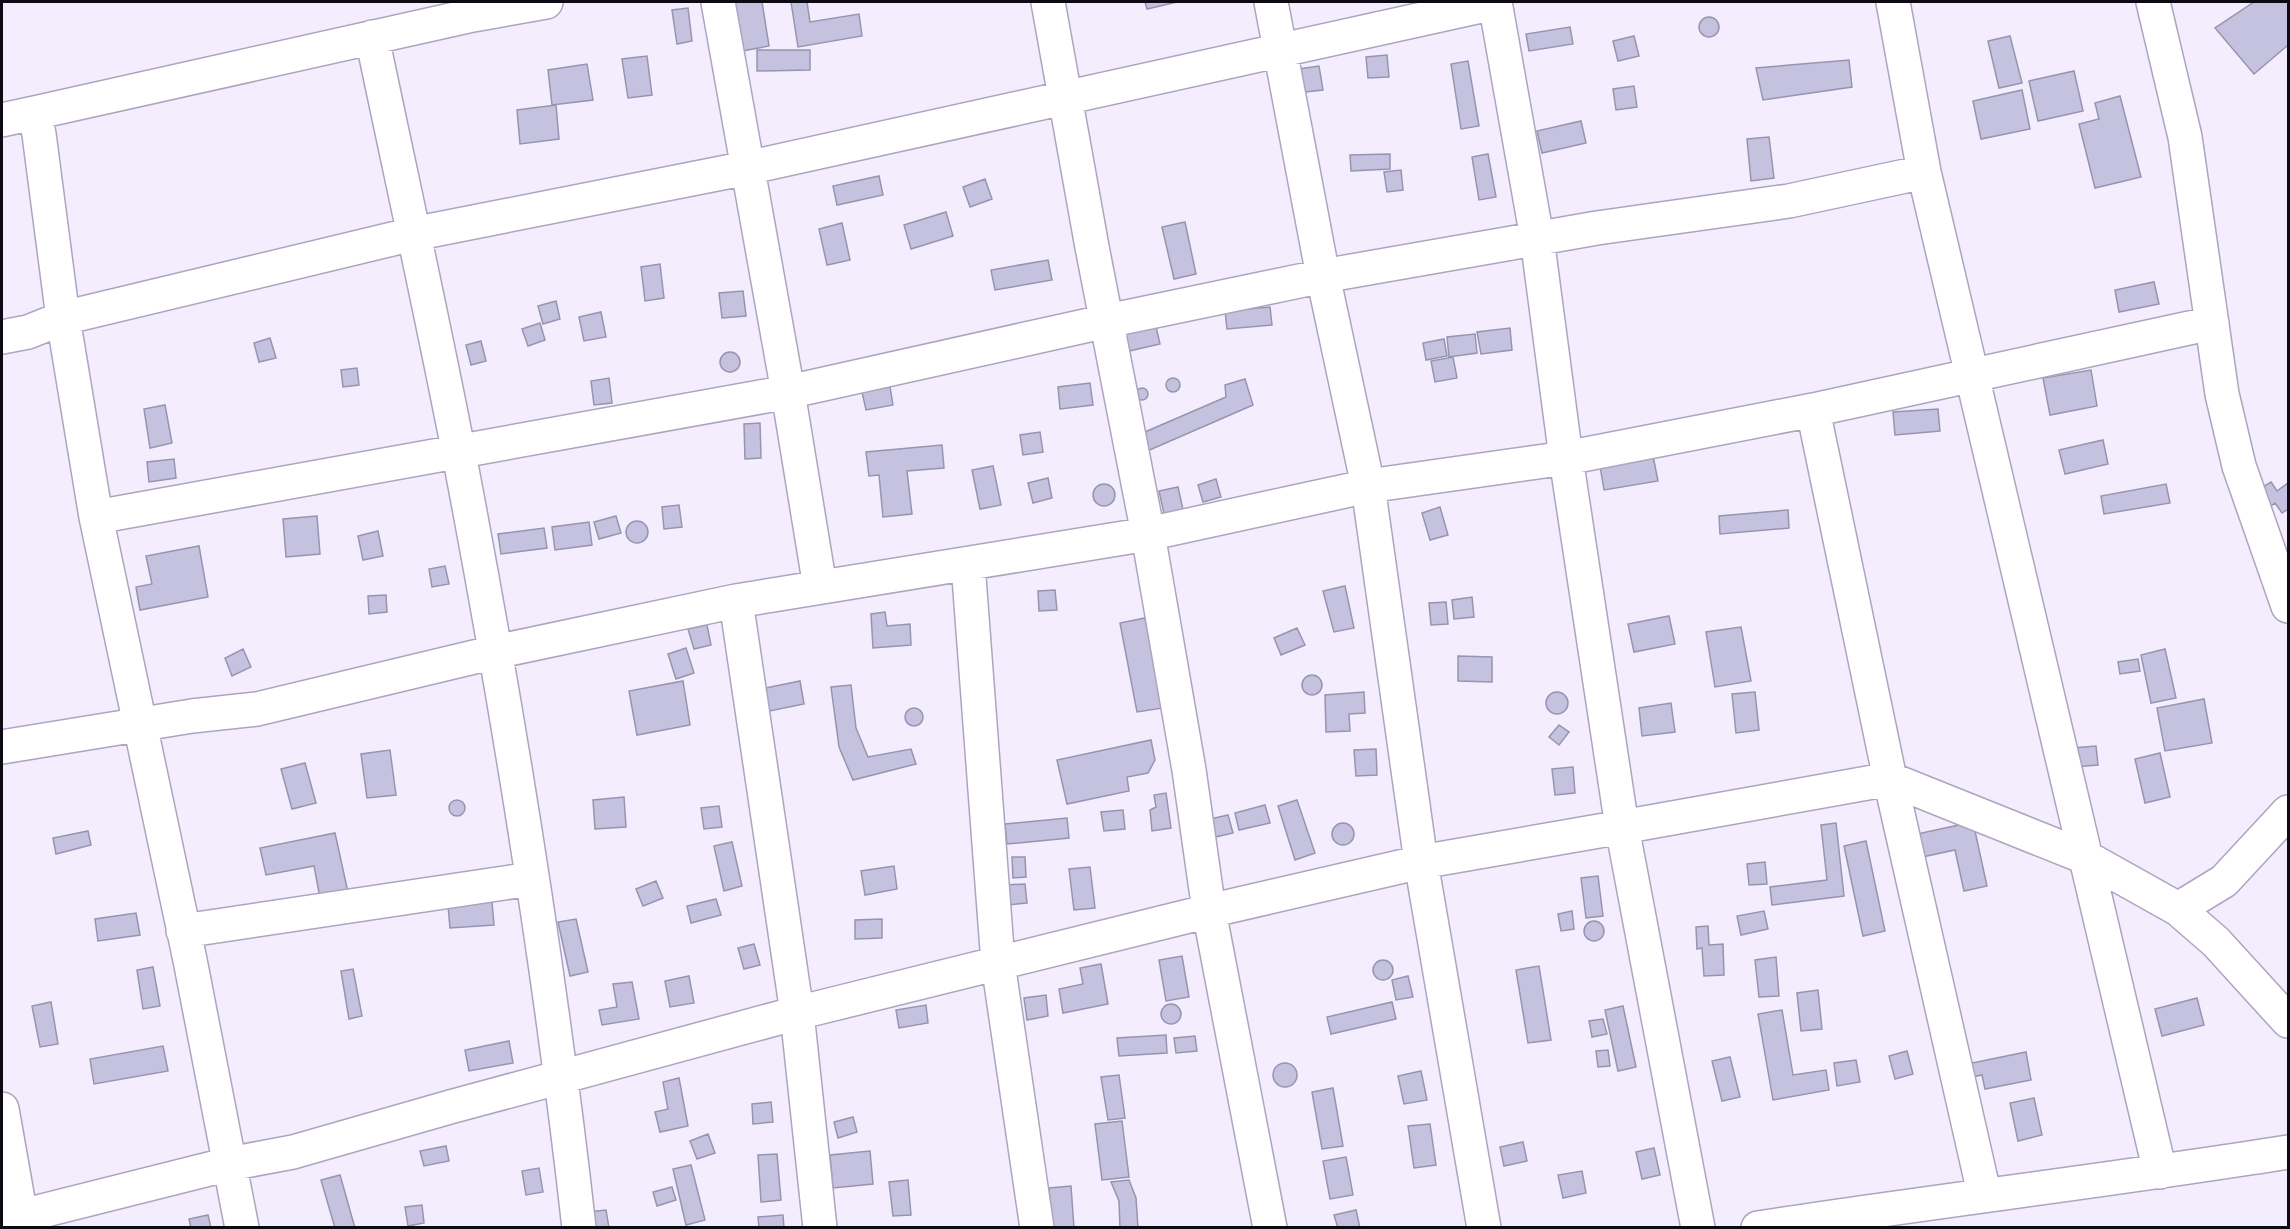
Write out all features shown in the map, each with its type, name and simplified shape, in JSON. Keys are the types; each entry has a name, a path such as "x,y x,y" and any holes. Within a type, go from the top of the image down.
{"street":[{"path":"2,120 372,37 546,2"},
{"path":"718,2 788,392 820,587"},
{"path":"1048,2 1148,534 1189,770 1209,911 1270,1227"},
{"path":"1271,2 1323,276 1368,486 1421,862 1484,1227"},
{"path":"2,338 28,332 63,318 413,234 747,168 1495,2 1536,238 1566,458 1622,827 1698,1227"},
{"path":"1893,2 1924,172 2160,1172"},
{"path":"2153,2 2185,136 2222,394 2239,466 2289,606"},
{"path":"372,37 458,452 495,652 562,1078 579,1227"},
{"path":"34,113 39,134 63,318 96,517 183,930 242,1227"},
{"path":"96,517 788,392 1323,276 1536,238 1748,208 1924,172"},
{"path":"2,747 139,724 257,709 495,652 736,601 1148,534 1368,486 1566,458 1813,410 2212,322"},
{"path":"1813,410 1890,778 1984,1193"},
{"path":"968,564 998,963 1037,1227"},
{"path":"736,601 797,1013 820,1227"},
{"path":"2,1109 15,1222 229,1164 293,1152 797,1013 1209,911 1421,862 1890,778 2087,858 2178,909 2216,942 2289,1022"},
{"path":"2178,909 2224,881 2289,812"},
{"path":"183,930 531,879"},
{"path":"1758,1227 1984,1193 2160,1172 2289,1152"}],"building":[{"path":"734,2 762,2 769,46 742,51"},
{"path":"791,2 807,2 810,22 859,14 862,36 798,47"},
{"path":"1145,2 1177,2 1147,9"},
{"path":"2254,2 2288,2 2288,45 2254,74 2215,28"},
{"path":"688,8 692,41 677,44 672,10"},
{"path":"1709,17 1716,20 1719,27 1716,34 1709,37 1702,34 1699,27 1702,20"},
{"path":"1570,27 1573,44 1529,51 1526,34"},
{"path":"1634,36 1639,56 1618,61 1613,41"},
{"path":"2010,36 2022,83 1999,88 1988,41"},
{"path":"757,50 810,50 810,70 757,71"},
{"path":"1387,55 1389,77 1368,78 1366,57"},
{"path":"647,56 652,95 628,98 622,59"},
{"path":"1849,60 1852,87 1763,100 1756,68"},
{"path":"1468,61 1479,126 1461,129 1451,64"},
{"path":"587,64 593,100 552,105 548,70"},
{"path":"1319,66 1323,90 1296,93 1292,70"},
{"path":"2074,71 2083,111 2038,121 2029,81"},
{"path":"1634,86 1637,107 1616,110 1613,89"},
{"path":"2022,90 2030,129 1981,139 1973,101"},
{"path":"2120,96 2141,177 2095,188 2079,124 2099,119 2095,103"},
{"path":"556,105 559,139 520,144 517,110"},
{"path":"1581,121 1586,143 1542,153 1537,131"},
{"path":"1769,137 1774,178 1751,181 1747,139"},
{"path":"1390,154 1390,169 1351,171 1350,155"},
{"path":"1488,154 1496,197 1479,200 1472,157"},
{"path":"1401,170 1403,190 1387,192 1384,172"},
{"path":"879,176 883,195 837,205 833,186"},
{"path":"985,179 992,199 970,207 963,187"},
{"path":"946,212 953,236 911,249 904,225"},
{"path":"1185,222 1196,274 1174,279 1162,227"},
{"path":"842,223 850,260 827,265 819,229"},
{"path":"1048,260 1052,280 995,290 991,270"},
{"path":"660,264 664,298 645,301 641,267"},
{"path":"2154,282 2159,304 2119,312 2115,290"},
{"path":"743,291 746,316 722,318 719,293"},
{"path":"556,301 560,319 543,324 538,306"},
{"path":"1270,307 1272,325 1227,329 1225,311"},
{"path":"601,312 606,337 584,341 579,317"},
{"path":"540,323 545,340 528,346 522,329"},
{"path":"1156,327 1160,344 1125,352 1121,334"},
{"path":"1510,328 1512,350 1481,354 1477,332"},
{"path":"1475,334 1477,353 1449,357 1447,337"},
{"path":"270,338 276,358 259,362 254,343"},
{"path":"1444,339 1447,356 1426,360 1423,343"},
{"path":"481,341 486,361 471,365 466,345"},
{"path":"730,352 737,355 740,362 737,369 730,372 723,369 720,362 723,355"},
{"path":"1453,357 1457,378 1435,382 1431,361"},
{"path":"357,368 359,385 343,387 341,370"},
{"path":"2091,370 2097,406 2050,415 2043,378"},
{"path":"609,378 612,403 594,405 591,381"},
{"path":"1170,378 1176,378 1180,385 1176,392 1170,392 1166,388 1166,382"},
{"path":"1245,379 1253,405 1145,452 1138,435 1226,397 1225,385"},
{"path":"1090,383 1093,405 1060,409 1058,387"},
{"path":"890,387 893,405 866,410 862,392"},
{"path":"1144,388 1148,394 1144,400 1140,400 1136,392"},
{"path":"165,405 172,443 150,448 144,409"},
{"path":"1938,409 1940,431 1895,435 1893,412"},
{"path":"760,423 761,458 745,459 744,424"},
{"path":"1040,432 1043,452 1023,455 1020,435"},
{"path":"2103,440 2108,464 2065,474 2059,450"},
{"path":"942,445 944,468 907,471 912,514 883,517 879,475 869,476 866,452"},
{"path":"1653,456 1658,481 1604,490 1600,466"},
{"path":"174,459 176,478 149,482 147,462"},
{"path":"993,466 1001,505 980,509 972,470"},
{"path":"1048,478 1052,498 1033,503 1028,483"},
{"path":"1216,479 1221,497 1203,502 1198,485"},
{"path":"2271,482 2277,491 2288,483 2288,509 2282,513 2275,503 2267,509 2255,492"},
{"path":"1104,484 1112,487 1115,495 1112,503 1104,506 1096,503 1093,495 1096,487"},
{"path":"2166,484 2170,503 2104,514 2101,496"},
{"path":"1178,487 1184,514 1165,518 1159,491"},
{"path":"679,505 682,527 664,529 662,507"},
{"path":"1440,507 1448,535 1430,540 1422,513"},
{"path":"1788,510 1789,528 1720,534 1719,516"},
{"path":"317,516 320,554 286,557 283,519"},
{"path":"616,516 621,533 599,539 594,522"},
{"path":"637,521 645,524 648,532 645,540 637,543 629,540 626,532 629,524"},
{"path":"589,522 592,545 555,550 552,527"},
{"path":"544,528 547,548 501,554 498,534"},
{"path":"378,531 383,556 363,560 358,536"},
{"path":"199,546 208,597 140,610 136,587 152,584 146,556"},
{"path":"445,566 449,584 432,587 429,569"},
{"path":"1345,586 1354,628 1334,632 1323,591"},
{"path":"1055,590 1057,610 1039,611 1038,591"},
{"path":"386,595 387,612 369,614 368,596"},
{"path":"1472,597 1474,617 1454,619 1452,600"},
{"path":"1446,602 1448,624 1431,625 1429,603"},
{"path":"885,612 887,626 910,624 911,645 873,648 871,614"},
{"path":"1669,616 1675,644 1634,652 1628,624"},
{"path":"1145,618 1163,708 1137,712 1120,623"},
{"path":"707,625 711,645 694,649 688,629"},
{"path":"1741,627 1751,681 1715,687 1706,632"},
{"path":"1297,628 1305,645 1281,655 1274,638"},
{"path":"686,648 694,673 676,679 668,654"},
{"path":"243,649 251,667 232,676 225,658"},
{"path":"2165,649 2176,698 2151,703 2141,655"},
{"path":"1458,656 1492,657 1492,682 1458,681"},
{"path":"2138,659 2140,671 2120,674 2118,662"},
{"path":"1312,675 1319,678 1322,685 1319,692 1312,695 1305,692 1302,685 1305,678"},
{"path":"683,681 690,725 637,735 629,691"},
{"path":"800,681 804,704 760,713 756,690"},
{"path":"851,685 856,728 868,757 911,749 916,764 853,780 839,747 831,687"},
{"path":"1364,692 1365,713 1349,714 1350,731 1326,732 1325,695"},
{"path":"1557,692 1565,695 1568,703 1565,711 1557,714 1549,711 1546,703 1549,695"},
{"path":"1755,692 1759,730 1736,733 1732,694"},
{"path":"2204,699 2212,743 2165,751 2157,708"},
{"path":"1671,703 1675,732 1642,736 1639,708"},
{"path":"914,708 922,713 923,717 918,725 914,726 906,721 905,717 910,709"},
{"path":"1559,725 1569,732 1559,745 1549,737"},
{"path":"1151,740 1155,760 1148,773 1127,777 1129,791 1067,804 1057,760"},
{"path":"2096,746 2098,765 2074,767 2072,748"},
{"path":"1376,749 1377,775 1356,776 1354,750"},
{"path":"390,750 396,795 367,798 361,754"},
{"path":"2160,753 2170,797 2145,803 2135,759"},
{"path":"305,763 316,803 292,809 281,769"},
{"path":"1573,767 1575,793 1555,795 1552,769"},
{"path":"1166,793 1171,828 1152,831 1150,810 1156,807 1154,795"},
{"path":"624,797 626,827 595,829 593,800"},
{"path":"457,800 463,802 465,808 463,814 457,816 451,814 449,808 451,802"},
{"path":"1297,800 1315,853 1295,860 1278,806"},
{"path":"1265,805 1270,823 1239,830 1235,813"},
{"path":"719,806 722,827 704,829 701,808"},
{"path":"1123,810 1125,829 1104,831 1101,812"},
{"path":"1228,815 1233,833 1211,838 1206,820"},
{"path":"1067,818 1069,838 1007,844 1005,824"},
{"path":"1973,822 1987,886 1964,891 1955,850 1922,857 1917,834"},
{"path":"1343,823 1351,826 1354,834 1351,842 1343,845 1335,842 1332,834 1335,826"},
{"path":"1836,823 1844,896 1772,905 1770,887 1827,880 1821,825"},
{"path":"88,831 91,845 56,854 53,838"},
{"path":"335,833 349,897 321,903 314,866 266,875 260,848"},
{"path":"1866,841 1885,931 1863,936 1844,846"},
{"path":"732,842 742,886 724,891 714,846"},
{"path":"1012,857 1025,857 1026,877 1013,878"},
{"path":"1765,862 1767,884 1749,885 1747,864"},
{"path":"894,866 897,889 865,895 861,871"},
{"path":"1090,867 1095,908 1074,910 1069,869"},
{"path":"1598,876 1603,916 1586,918 1581,878"},
{"path":"656,881 663,898 643,906 636,889"},
{"path":"1025,884 1027,903 1007,905 1005,885"},
{"path":"716,899 721,915 691,923 687,906"},
{"path":"492,902 494,925 450,928 448,906"},
{"path":"1572,911 1574,929 1561,931 1558,914"},
{"path":"1764,911 1768,929 1741,935 1737,916"},
{"path":"136,913 140,935 98,941 95,919"},
{"path":"576,919 588,972 570,976 558,922"},
{"path":"882,919 882,938 855,939 855,920"},
{"path":"1590,921 1598,921 1604,927 1604,935 1598,941 1590,941 1584,935 1584,927"},
{"path":"1708,926 1709,945 1723,944 1724,975 1704,976 1702,948 1697,949 1696,927"},
{"path":"754,944 760,965 744,969 738,948"},
{"path":"1182,956 1189,997 1166,1001 1159,960"},
{"path":"1776,957 1779,996 1759,997 1755,960"},
{"path":"1383,960 1390,963 1393,970 1390,977 1383,980 1376,977 1373,970 1376,963"},
{"path":"1101,964 1108,1004 1063,1013 1059,989 1083,984 1080,968"},
{"path":"1539,966 1551,1040 1528,1043 1516,970"},
{"path":"153,967 160,1006 143,1009 137,970"},
{"path":"353,969 362,1016 349,1019 341,971"},
{"path":"689,976 694,1003 670,1007 665,981"},
{"path":"1408,976 1413,997 1396,1000 1392,980"},
{"path":"632,982 639,1019 602,1025 599,1010 617,1007 613,984"},
{"path":"1818,990 1822,1029 1801,1031 1797,993"},
{"path":"1046,995 1048,1016 1027,1020 1024,998"},
{"path":"2197,998 2204,1025 2162,1036 2155,1009"},
{"path":"51,1002 58,1044 40,1047 32,1006"},
{"path":"1392,1002 1396,1019 1331,1034 1327,1017"},
{"path":"1171,1004 1178,1007 1181,1014 1178,1021 1171,1024 1164,1021 1161,1014 1164,1007"},
{"path":"926,1005 928,1023 899,1028 896,1010"},
{"path":"1623,1006 1636,1067 1618,1071 1605,1010"},
{"path":"1782,1010 1793,1075 1826,1070 1829,1090 1773,1100 1758,1014"},
{"path":"1603,1019 1607,1034 1592,1037 1589,1021"},
{"path":"1166,1035 1167,1053 1119,1056 1117,1038"},
{"path":"1195,1036 1197,1051 1176,1053 1174,1038"},
{"path":"509,1041 513,1063 469,1071 465,1050"},
{"path":"163,1046 168,1071 94,1084 90,1059"},
{"path":"1608,1050 1610,1066 1598,1067 1596,1051"},
{"path":"1907,1051 1913,1074 1895,1079 1889,1056"},
{"path":"2026,1052 2031,1080 1985,1089 1982,1075 1967,1078 1967,1064"},
{"path":"1730,1057 1740,1097 1722,1101 1712,1061"},
{"path":"1856,1060 1860,1082 1837,1086 1834,1063"},
{"path":"1285,1063 1293,1067 1297,1075 1293,1083 1285,1087 1277,1083 1273,1075 1277,1067"},
{"path":"1421,1071 1427,1100 1404,1104 1398,1076"},
{"path":"1119,1075 1125,1118 1108,1120 1101,1077"},
{"path":"679,1078 688,1126 660,1132 655,1112 668,1109 663,1082"},
{"path":"1333,1088 1343,1146 1322,1149 1312,1092"},
{"path":"2034,1098 2042,1135 2018,1141 2010,1103"},
{"path":"771,1102 773,1122 753,1124 752,1104"},
{"path":"853,1117 857,1132 838,1138 834,1122"},
{"path":"1122,1121 1129,1177 1102,1180 1095,1124"},
{"path":"1430,1124 1436,1165 1414,1168 1408,1126"},
{"path":"708,1134 715,1153 697,1159 690,1141"},
{"path":"1523,1142 1527,1161 1504,1166 1500,1147"},
{"path":"446,1146 449,1161 424,1166 420,1151"},
{"path":"1654,1148 1660,1175 1642,1179 1636,1152"},
{"path":"870,1151 873,1184 833,1188 830,1155"},
{"path":"777,1154 781,1200 761,1202 758,1155"},
{"path":"1346,1157 1353,1195 1330,1199 1323,1161"},
{"path":"691,1165 705,1220 686,1225 673,1169"},
{"path":"539,1168 543,1192 526,1195 522,1171"},
{"path":"1582,1171 1586,1193 1563,1198 1558,1175"},
{"path":"340,1175 355,1228 335,1228 321,1180"},
{"path":"908,1180 911,1215 893,1216 889,1182"},
{"path":"1129,1180 1136,1198 1138,1228 1120,1228 1119,1201 1111,1182"},
{"path":"1071,1186 1074,1228 1052,1228 1049,1188"},
{"path":"672,1187 676,1200 657,1206 653,1192"},
{"path":"422,1205 424,1223 408,1226 405,1207"},
{"path":"606,1210 609,1228 590,1228 588,1212"},
{"path":"1356,1210 1360,1228 1338,1228 1334,1215"},
{"path":"208,1215 211,1228 191,1228 189,1219"},
{"path":"783,1215 784,1228 759,1228 758,1217"}]}
